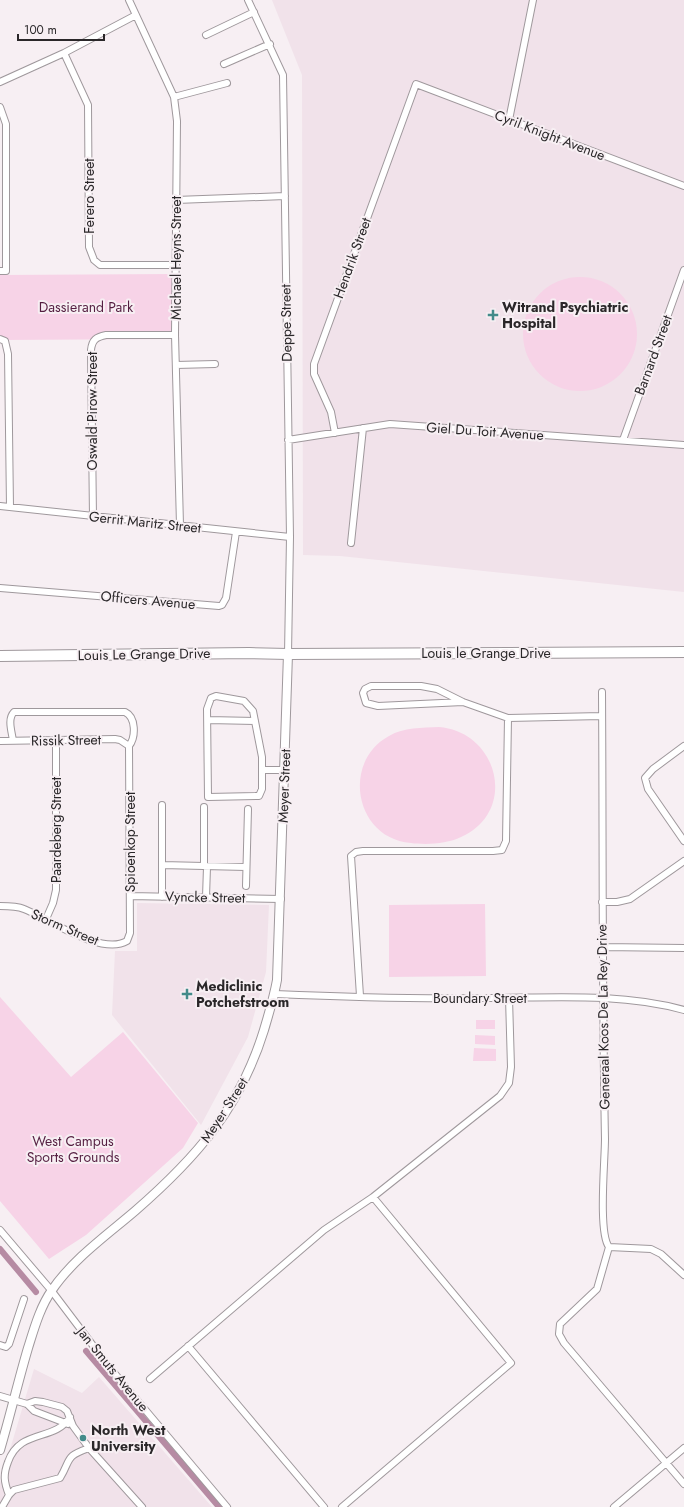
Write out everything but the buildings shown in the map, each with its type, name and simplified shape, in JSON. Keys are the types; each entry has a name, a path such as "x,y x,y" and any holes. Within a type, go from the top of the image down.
{"main road":[{"name":"Louis le Grange Drive","path":"288,654 684,652"},
{"name":"Louis Le Grange Drive","path":"0,656 249,653 288,654"}],"street":[{"name":"Michael Heyns Street","path":"128,0 174,97 177,121 175,335 180,526"},
{"name":"Deppe Street","path":"248,0 270,44 283,75 290,537 288,654"},
{"path":"509,120 534,0"},
{"path":"206,36 254,12"},
{"path":"0,82 136,16"},
{"path":"224,64 270,44"},
{"name":"Ferero Street","path":"64,52 88,105 89,247 94,260 100,265 176,265"},
{"path":"174,97 227,83"},
{"name":"Cyril Knight Avenue","path":"416,84 684,186"},
{"name":"Hendrik Street","path":"335,433 330,412 314,374 314,364 416,84"},
{"path":"0,107 6,124 6,271 0,271"},
{"path":"176,200 285,196"},
{"name":"Barnard Street","path":"623,440 684,270"},
{"name":"Oswald Pirow Street","path":"93,517 91,350 93,343 96,338 106,335 175,335"},
{"path":"0,339 6,341 8,354 10,507"},
{"path":"176,366 215,364"},
{"name":"Giel Du Toit Avenue","path":"288,440 390,424 684,445"},
{"path":"351,543 363,428"},
{"name":"Gerrit Maritz Street","path":"0,506 290,537"},
{"name":"Officers Avenue","path":"0,588 219,606 222,605 226,598 236,532"},
{"name":"Meyer Street","path":"0,1450 36,1322 51,1290 79,1259 176,1174 215,1128 235,1099 248,1075 260,1042 275,994 281,899 288,654"},
{"path":"463,702 378,706 366,703 363,693 365,689 371,686 421,686 438,689 463,702 508,718 602,716"},
{"name":"Generaal Koos De La Rey Drive","path":"602,692 602,998 605,1146 603,1221 605,1239 610,1246"},
{"path":"216,696 244,701 253,711 255,721 262,757 262,789 259,796 208,797 208,701 216,696"},
{"name":"Spioenkop Street","path":"13,741 10,716 14,712 125,712 130,715 133,721 133,738 129,746 129,938"},
{"path":"360,996 351,856 356,852 363,851 494,852 502,850 506,841 508,718"},
{"path":"208,720 255,721"},
{"name":"Rissik Street","path":"0,741 56,739 120,740 129,746"},
{"name":"Paardeberg Street","path":"46,919 53,903 56,890 56,739"},
{"path":"684,746 646,776 647,786 684,841"},
{"path":"262,770 285,770"},
{"path":"162,805 162,897"},
{"path":"204,807 206,897"},
{"path":"246,886 248,810"},
{"path":"602,902 617,902 630,899 684,861"},
{"path":"162,865 246,867"},
{"name":"Vyncke Street","path":"130,896 281,899"},
{"name":"Storm Street","path":"0,906 19,907 95,942 110,944 124,943 129,938"},
{"path":"602,947 684,948"},
{"name":"Boundary Street","path":"275,994 602,998 656,1002 684,1010"},
{"path":"150,1379 324,1230 373,1197 482,1111 506,1090 509,1083 511,1067 509,998"},
{"path":"342,1507 511,1363 373,1197"},
{"name":"Jan Smuts Avenue","path":"0,1230 51,1290 110,1368 227,1507"},
{"path":"684,1275 661,1254 651,1250 610,1246 597,1289 560,1324 559,1334 564,1343 684,1484"},
{"path":"0,1345 6,1347 9,1344 24,1299"},
{"path":"188,1346 324,1507"},
{"path":"0,1396 27,1404 34,1410 68,1420"},
{"path":"27,1404 35,1401 62,1407 67,1411 68,1420 89,1448 142,1507"},
{"path":"9,1495 4,1478 10,1455 15,1448 26,1439 52,1431 68,1420"},
{"path":"2,1507 9,1495 18,1488 34,1486 60,1478 67,1461 72,1456 89,1448"},
{"path":"614,1507 684,1448"}],"shaded area":[{"name":"Witrand Psychiatric Hospital","path":"272,0 684,0 684,592 340,556 303,555 302,75"},
{"name":"Mediclinic Potchefstroom","path":"137,903 269,905 266,972 248,1037 201,1125 112,1015 115,951 137,951"},
{"name":"North West University","path":"34,1369 82,1393 99,1377 212,1507 0,1507 0,1483"}],"green space":[{"name":"Dassierand Park","path":"172,274 172,339 0,340 0,275"},
{"path":"580,277 602,281 612,286 628,302 633,312 637,334 633,356 628,366 612,382 602,387 580,391 558,387 548,382 532,366 527,356 523,334 527,312 532,302 548,286 558,281"},
{"path":"439,727 460,732 476,743 487,757 494,774 495,793 490,810 479,825 461,837 449,841 430,844 417,844 392,838 377,828 367,814 361,798 360,780 364,763 374,748 395,733 413,728"},
{"path":"485,904 486,976 389,977 389,905"},
{"name":"West Campus Sports Grounds","path":"0,997 71,1077 123,1032 198,1123 183,1148 86,1235 49,1259 0,1201"},
{"path":"476,1020 495,1020 495,1029 476,1029"},
{"path":"475,1035 495,1036 495,1045 475,1044"},
{"path":"474,1048 496,1049 496,1061 473,1061"}],"waterway":[{"path":"0,1249 36,1292"},
{"path":"86,1351 219,1507"}],"place":[{"name":"Witrand Psychiatric Hospital","path":"493,315"},
{"name":"Mediclinic Potchefstroom","path":"187,994"},
{"name":"North West University","path":"83,1438"}]}
